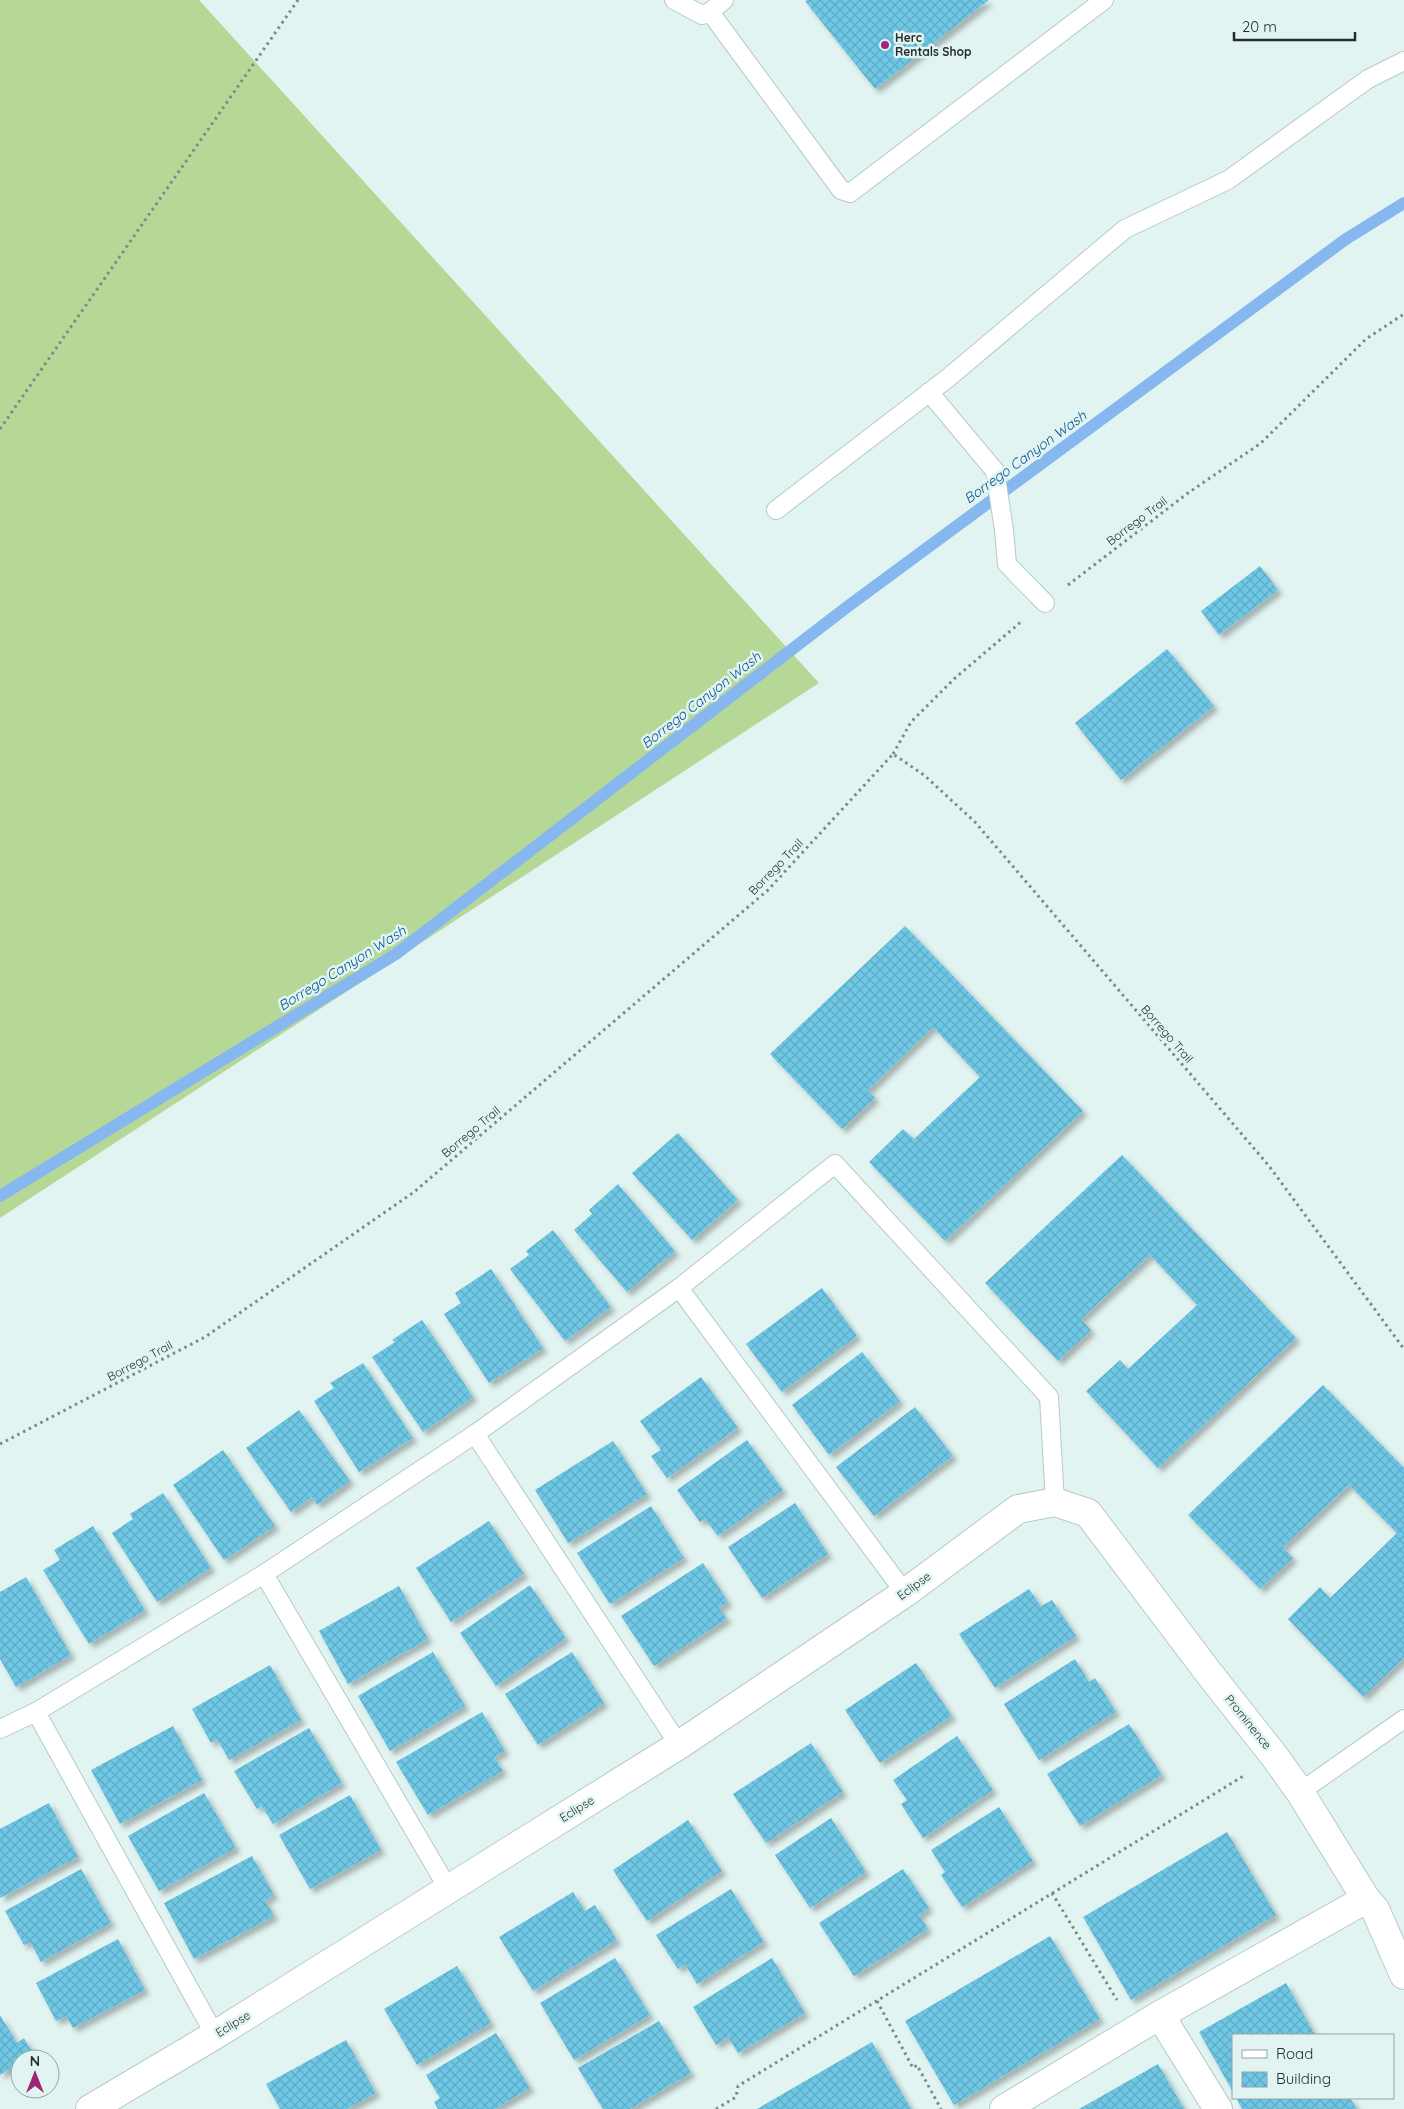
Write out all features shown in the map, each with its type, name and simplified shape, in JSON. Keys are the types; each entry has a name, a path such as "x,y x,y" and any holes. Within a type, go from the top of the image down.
{"street":[{"name":"Eclipse","path":"90,2109 215,2035 449,1890 679,1744 904,1593 1018,1509 1055,1502"},
{"name":"Prominence","path":"1055,1502 1088,1513 1275,1757 1300,1792 1366,1899 1375,1909 1404,1975"},
{"path":"1004,2109 1160,2015 1366,1899"},
{"path":"1160,2015 1218,2109"}],"lane":[{"path":"674,0 702,15 710,12 724,0"},
{"path":"710,12 841,190 850,193 1104,0"},
{"path":"776,510 929,392 1125,229 1228,180 1368,79 1404,61"},
{"path":"929,392 995,471 1004,530 1006,564 1045,603"},
{"path":"0,1729 36,1712 264,1574 475,1434 679,1288 834,1164 1048,1397 1055,1502"},
{"path":"679,1288 904,1593"},
{"path":"475,1434 679,1744"},
{"path":"264,1574 449,1890"},
{"path":"36,1712 215,2035"},
{"path":"1300,1792 1404,1719"}],"path":[{"path":"0,429 298,0"},
{"name":"Borrego Trail","path":"0,1444 205,1337 414,1192 768,890 893,754 911,722 954,679 1045,603 1188,493 1262,443 1366,339 1404,314"},
{"name":"Borrego Trail","path":"893,754 924,776 982,829 1269,1166 1404,1349"},
{"path":"716,2109 736,2097 738,2086 1275,1757"},
{"path":"1052,1893 1135,2030"},
{"path":"877,2001 913,2068 917,2065 942,2109"}],"green space":[{"path":"0,0 199,0 819,683 0,1218"}],"building":[{"name":"Herc Rentals Shop","path":"989,0 875,89 805,1"},
{"path":"1260,566 1278,590 1219,635 1201,611"},
{"path":"1167,649 1214,706 1121,780 1075,723"},
{"path":"905,926 1083,1111 945,1241 869,1162 903,1129 914,1139 980,1077 933,1027 868,1090 875,1098 842,1129 770,1054"},
{"path":"678,1133 738,1200 692,1240 632,1173"},
{"path":"1122,1155 1296,1338 1158,1468 1086,1391 1120,1360 1128,1369 1197,1305 1150,1255 1081,1319 1091,1330 1058,1361 985,1283"},
{"path":"618,1184 675,1251 627,1292 574,1230 592,1214 589,1210"},
{"path":"553,1230 611,1307 565,1341 510,1269 529,1255 526,1251"},
{"path":"491,1269 543,1348 489,1383 444,1314 461,1303 455,1293"},
{"path":"822,1288 857,1336 782,1392 746,1344"},
{"path":"422,1320 473,1397 423,1432 372,1357 395,1342 392,1340"},
{"path":"862,1352 900,1401 829,1455 792,1405"},
{"path":"363,1363 413,1438 359,1472 314,1401 334,1388 330,1383"},
{"path":"701,1377 738,1428 667,1478 651,1456 661,1450 640,1421"},
{"path":"1323,1385 1404,1468 1404,1658 1363,1697 1288,1619 1320,1587 1330,1598 1397,1533 1349,1485 1283,1547 1293,1558 1260,1589 1188,1515"},
{"path":"915,1407 953,1456 874,1516 836,1467"},
{"path":"299,1410 350,1481 317,1505 312,1497 291,1512 246,1448"},
{"path":"747,1440 783,1490 718,1536 705,1519 700,1522 677,1490"},
{"path":"613,1441 647,1494 568,1543 535,1490"},
{"path":"223,1450 275,1526 224,1560 173,1485"},
{"path":"163,1493 211,1568 157,1602 112,1533 133,1519 130,1514"},
{"path":"795,1503 828,1554 762,1598 728,1547"},
{"path":"651,1506 684,1558 610,1604 577,1553"},
{"path":"489,1521 524,1574 451,1622 416,1568"},
{"path":"93,1526 145,1610 89,1644 43,1570 60,1560 54,1550"},
{"path":"703,1563 728,1602 719,1608 727,1619 654,1666 621,1616"},
{"path":"26,1577 71,1655 16,1687 0,1659 0,1592"},
{"path":"530,1585 566,1638 496,1686 460,1633"},
{"path":"399,1586 428,1639 348,1684 319,1631"},
{"path":"1029,1589 1041,1606 1052,1600 1076,1636 995,1688 959,1634"},
{"path":"433,1652 465,1706 390,1751 358,1696"},
{"path":"572,1652 604,1703 538,1745 505,1694"},
{"path":"1075,1659 1089,1682 1095,1678 1116,1712 1039,1760 1004,1704"},
{"path":"916,1663 952,1716 880,1763 845,1710"},
{"path":"270,1665 301,1720 229,1760 217,1739 211,1743 192,1709"},
{"path":"482,1712 505,1751 494,1757 503,1771 428,1815 396,1762"},
{"path":"1129,1724 1162,1775 1080,1826 1047,1774"},
{"path":"173,1726 202,1780 120,1824 91,1770"},
{"path":"309,1728 342,1783 273,1824 262,1806 257,1809 234,1771"},
{"path":"957,1736 993,1790 923,1838 901,1804 907,1800 893,1780"},
{"path":"811,1743 843,1792 766,1843 733,1794"},
{"path":"204,1793 236,1848 159,1891 128,1836"},
{"path":"350,1795 381,1850 310,1889 279,1835"},
{"path":"49,1803 78,1857 0,1898 0,1829"},
{"path":"999,1807 1033,1861 962,1907 941,1875 945,1872 931,1850"},
{"path":"831,1818 866,1872 810,1908 775,1855"},
{"path":"688,1820 722,1871 647,1921 613,1870"},
{"path":"1227,1832 1276,1915 1131,2000 1083,1917"},
{"path":"252,1856 274,1895 265,1900 274,1916 194,1959 164,1903"},
{"path":"81,1869 111,1923 41,1962 30,1942 24,1945 5,1911"},
{"path":"903,1869 929,1908 919,1915 928,1929 854,1976 819,1923"},
{"path":"731,1889 764,1942 697,1984 685,1964 678,1969 656,1935"},
{"path":"573,1892 585,1911 595,1905 617,1940 533,1991 499,1937"},
{"path":"1050,1936 1100,2019 954,2105 905,2021"},
{"path":"118,1939 145,1990 73,2028 66,2016 56,2021 36,1983"},
{"path":"615,1958 650,2015 574,2060 540,2003"},
{"path":"772,1958 805,2013 738,2053 728,2037 716,2045 693,2007"},
{"path":"457,1966 491,2023 417,2065 384,2009"},
{"path":"1286,1983 1314,2034 1232,2034 1232,2090 1199,2032"},
{"path":"0,2015 17,2043 24,2038 30,2049 10,2049 10,2069 0,2075"},
{"path":"659,2021 691,2073 630,2109 603,2109 578,2068"},
{"path":"496,2033 530,2088 495,2109 438,2109 434,2102 440,2098 426,2075"},
{"path":"346,2040 376,2093 347,2109 280,2109 266,2084"},
{"path":"872,2042 911,2109 757,2109"},
{"path":"1158,2064 1184,2109 1079,2109"},
{"path":"1237,2099 1351,2099 1357,2109 1242,2109"}],"waterway":[{"name":"Borrego Canyon Wash","path":"0,1196 396,954 847,607 1346,239 1404,203"}],"place":[{"name":"Herc Rentals Shop","path":"885,45"}]}
